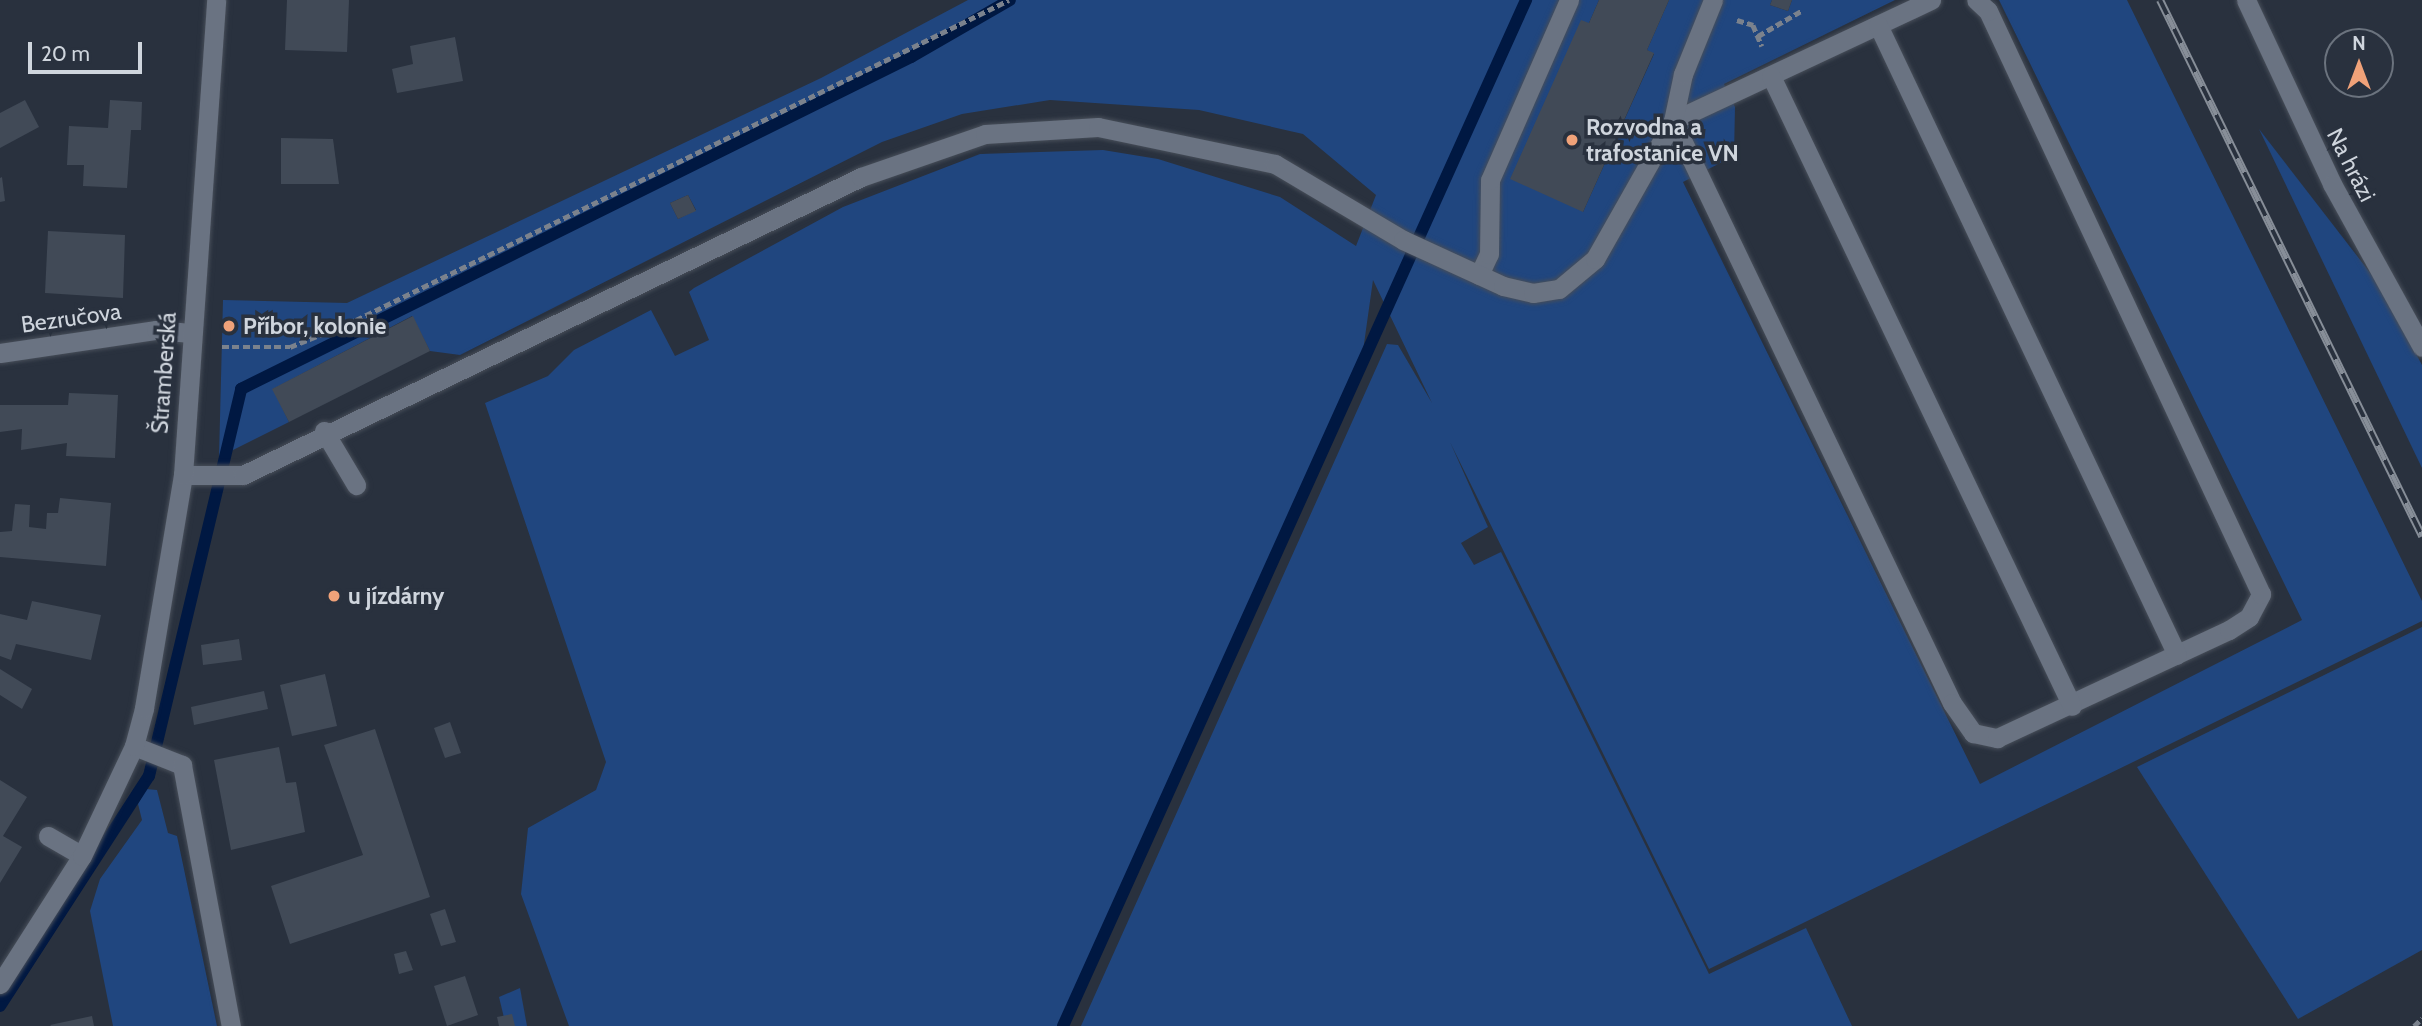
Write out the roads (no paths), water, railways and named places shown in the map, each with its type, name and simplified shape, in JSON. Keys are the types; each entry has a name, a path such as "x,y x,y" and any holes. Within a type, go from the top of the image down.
{"street":[{"name":"Štramberská","path":"0,984 82,856 134,746 183,475 216,0"},
{"path":"1479,275 1489,254 1490,180 1569,0"},
{"path":"1673,121 1770,69 1878,25 1931,0"},
{"path":"1673,121 1951,703 1973,733 1997,738 2072,706 2249,617 2261,594 2252,564 1988,11 1976,0"},
{"name":"Na hrázi","path":"2246,0 2332,184 2422,347"},
{"path":"183,475 243,475 324,431 861,177 985,134 1074,126 1184,141 1275,164 1403,240 1524,293 1573,282 1614,229 1673,121 1711,5"},
{"path":"1878,25 2177,655"},
{"path":"1770,69 2072,706"},
{"name":"Bezručova","path":"0,353 156,330 191,333"},
{"path":"324,431 356,485"},
{"path":"134,746 182,765 231,1026"},
{"path":"48,836 82,856"}],"waterway":[{"path":"0,1006 149,776 241,389 911,57 1010,0"},
{"path":"1063,1026 1526,0"}],"railway":[{"path":"2160,0 2422,536"}],"place":[{"name":"Rozvodna a trafostanice VN","path":"1572,140"},
{"name":"Příbor, kolonie","path":"229,326"},
{"name":"u jízdárny","path":"334,596"}]}
